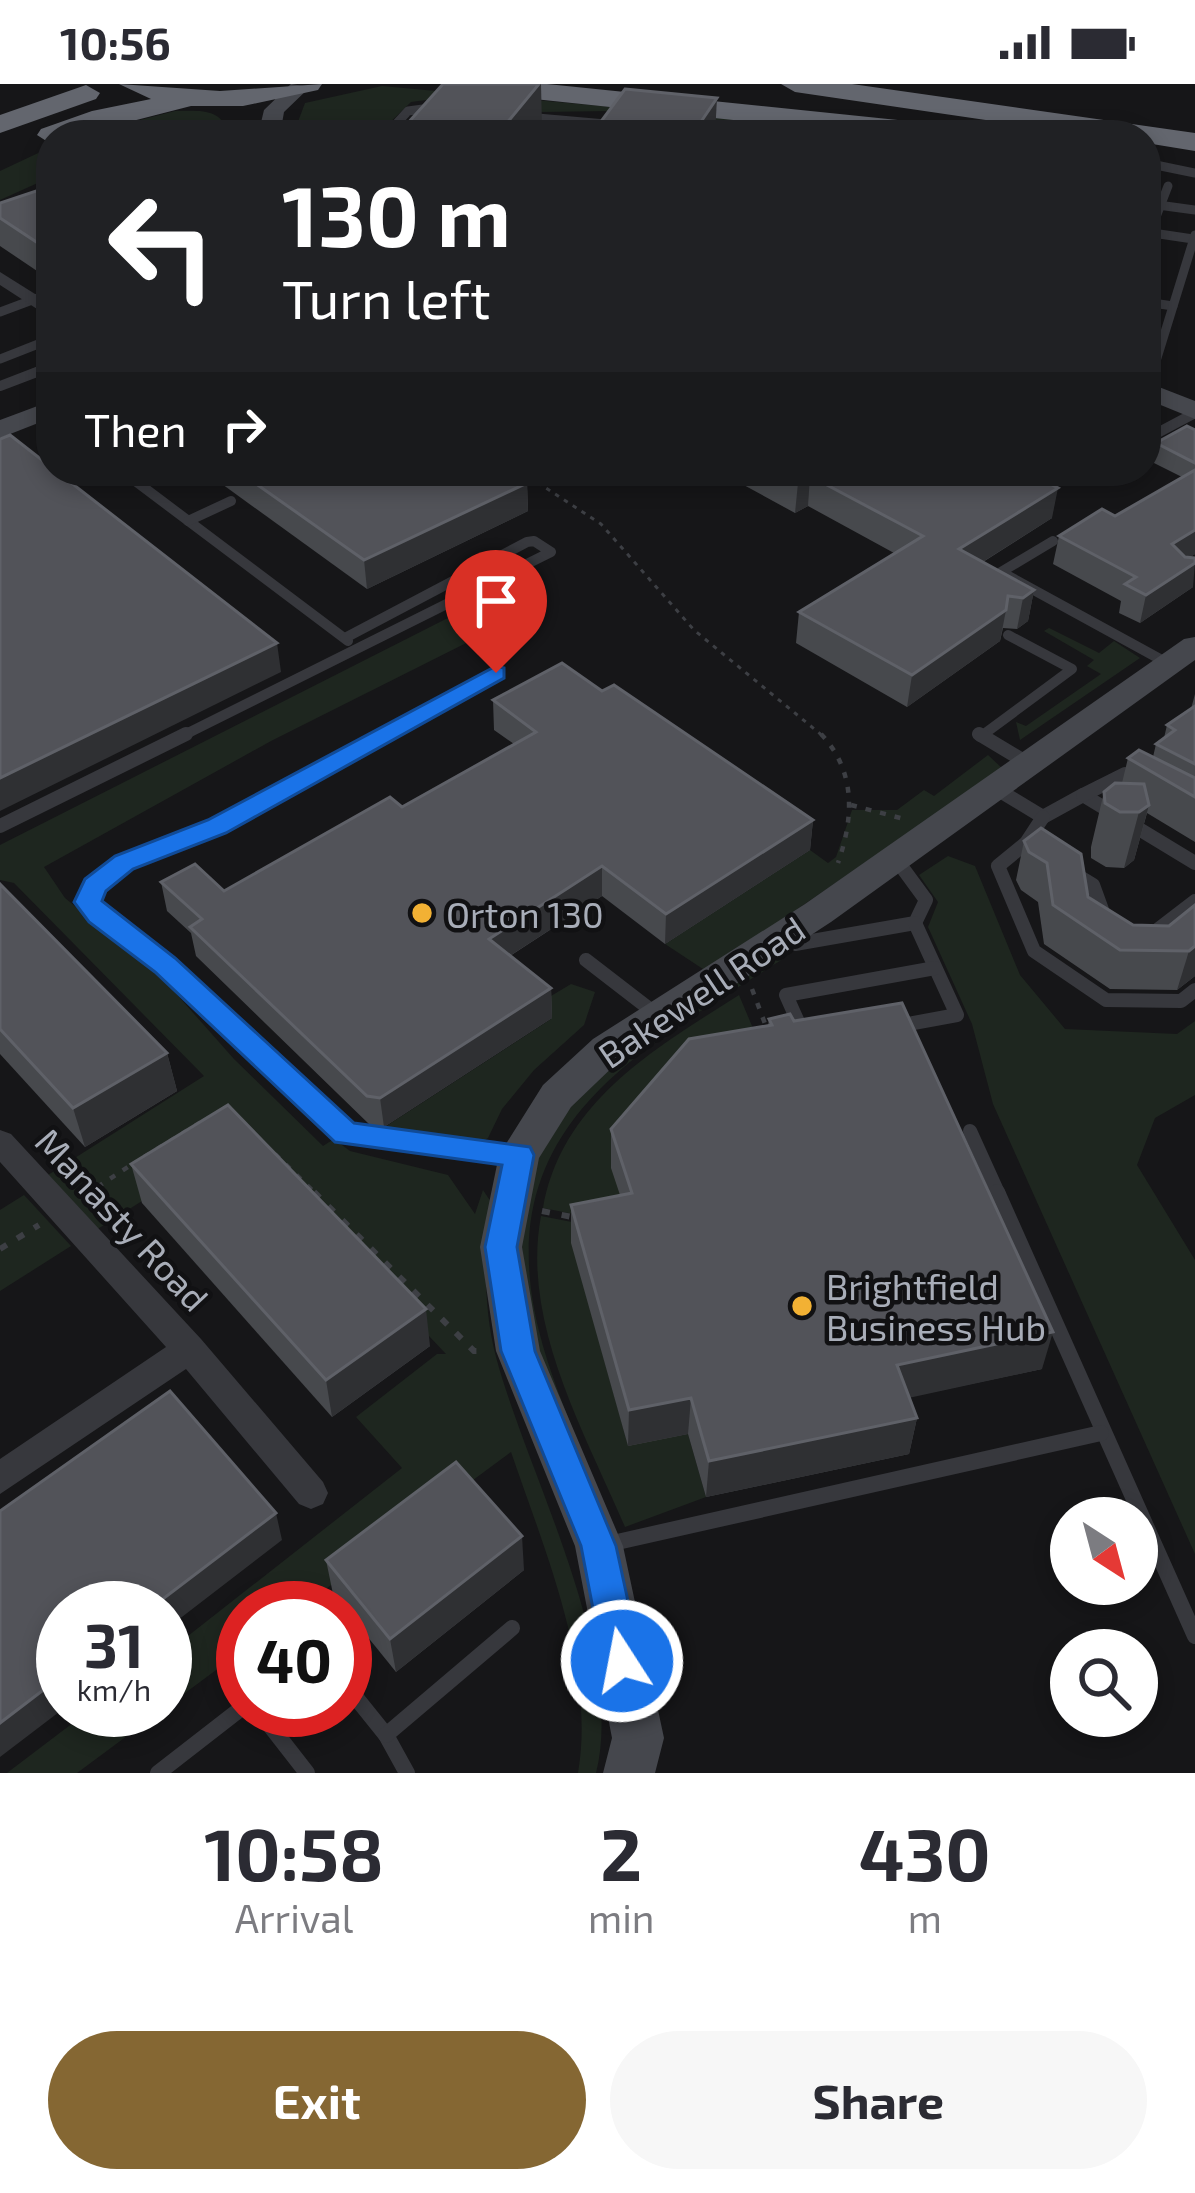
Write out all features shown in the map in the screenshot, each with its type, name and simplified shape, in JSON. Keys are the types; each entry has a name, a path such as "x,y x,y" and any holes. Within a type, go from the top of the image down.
{"highway":[{"path":"12,121 80,84"},
{"path":"12,121 100,84"},
{"path":"133,84 209,98"},
{"path":"469,84 813,120"},
{"path":"649,84 886,120"},
{"path":"795,84 1046,120"},
{"path":"864,84 1053,120"},
{"path":"97,120 122,112 304,86"},
{"path":"1161,137 1195,142"},
{"path":"17,151 36,142"},
{"path":"1161,164 1195,170"}],"street":[{"path":"272,120 279,104 304,86"},
{"path":"209,98 244,105 259,120"},
{"path":"3,282 36,297"},
{"path":"1161,397 1195,412"},
{"path":"0,430 36,417"},
{"name":"Bakewell Road","path":"629,1773 638,1738 598,1546 518,1351 501,1247 519,1155 557,1096 607,1049 818,913 1188,651"},
{"name":"Manasty Road","path":"0,1142 190,1349 311,1493"},
{"name":"Manasty Road","path":"0,1478 190,1349"}],"lane":[{"path":"401,120 413,108 449,108 439,120"},
{"path":"511,115 567,120"},
{"path":"1161,201 1168,185"},
{"path":"1161,205 1195,210"},
{"path":"1161,236 1194,237 1161,345"},
{"path":"0,312 36,304"},
{"path":"1161,304 1173,306"},
{"path":"3,358 36,345"},
{"path":"3,358 31,375"},
{"path":"0,386 36,373"},
{"path":"1161,431 1195,412"},
{"path":"142,486 351,643"},
{"path":"188,521 231,501"},
{"path":"0,826 351,643 526,542 534,541 551,552 351,643"},
{"path":"1053,541 1001,572 1188,651"},
{"path":"1008,635 1072,669 977,735 1029,764"},
{"path":"496,673 217,826 124,862 95,886 88,902 98,916 165,965 346,1134 519,1155"},
{"path":"1145,780 1126,774 1042,817 1027,843 998,866 1034,951 1106,1000 1181,1001 1195,990"},
{"path":"995,788 1042,817"},
{"path":"1083,795 1195,863"},
{"path":"1027,843 1043,854"},
{"path":"896,859 926,900 915,922"},
{"path":"1060,864 1093,885 1109,928"},
{"path":"1126,940 1148,938 1195,901"},
{"path":"776,940 795,944 915,922"},
{"path":"872,1030 957,1015 915,922"},
{"path":"586,959 656,1014"},
{"path":"829,1038 807,1042 786,995 935,968"},
{"path":"970,1131 1195,1636"},
{"path":"598,1546 1101,1433"},
{"path":"386,1735 512,1628"},
{"path":"372,1718 407,1773"},
{"path":"158,1773 216,1728"},
{"path":"279,1737 307,1773"}],"path":[{"path":"545,486 622,544 641,574 693,629 822,736 840,757 848,782 845,846 818,913"},
{"path":"750,984 773,1043"},
{"path":"0,1249 214,1116"},
{"path":"262,1141 474,1351 518,1351"},
{"path":"537,1210 584,1220"}],"shaded area":[{"path":"382,86 756,120 698,120 612,111 540,112 434,99 411,102 392,120 299,120 305,103"},
{"path":"175,111 201,111 222,120 140,120"},
{"path":"36,154 36,184 0,200 0,171"},
{"path":"507,588 536,608 271,741 44,867 65,898 164,980 234,1059 323,1146 334,1139 350,1151 448,1175 475,1214 483,1190 491,1202 486,1280 492,1338 586,1620 602,1726 596,1773 578,1773 582,1733 573,1651 564,1610 511,1452 337,1581 258,1581 402,1468 356,1417 437,1354 446,1354 242,1138 96,1230 48,1175 204,1076 14,883 0,880 0,845"},
{"path":"1049,628 1099,653 1114,641 1140,658 1020,740 1016,722 1026,726 1101,674 1087,666 1094,660 1044,631"},
{"path":"988,755 1003,769 706,971 665,944 810,850 828,863 836,857 852,810 897,810 924,790 934,796"},
{"path":"948,856 975,866 1020,975 1065,1029 1177,1034 1195,1021 1195,1095 1155,1118 1137,1165 1195,1260 1195,1554 993,1104 972,1024 928,927 938,902 919,875"},
{"path":"783,959 628,1064 587,1103 555,1148 535,1200 529,1260 543,1346 582,1452 557,1427 514,1252 533,1159 589,1081 759,964"},
{"path":"571,984 595,992 584,1025 534,1070 502,1109 488,1138 478,1144 377,1132 551,1019 536,1005"},
{"path":"739,995 768,1064 629,1225 543,1208 553,1171 591,1108 645,1058"},
{"path":"24,1195 71,1246 0,1291 0,1210"},
{"path":"541,1216 624,1232 572,1244 628,1445 688,1434 706,1497 625,1527 575,1414 548,1336 537,1256"},
{"path":"216,1614 216,1670 192,1688 192,1633"},
{"path":"54,1737 126,1737 77,1773 7,1773"}],"building":[{"path":"443,84 539,84 509,120 411,120"},
{"path":"625,89 717,98 702,120 602,120"},
{"path":"36,191 36,242 0,218 0,203"},
{"path":"1187,426 1195,430 1195,463 1161,446 1161,440"},
{"path":"10,435 36,455 36,486 75,486 277,643 0,778 0,439"},
{"path":"1195,470 1195,530 1172,544 1185,557 1195,558 1195,563 1146,595 1125,584 1136,577 1059,536 1102,509 1115,516"},
{"path":"259,486 521,486 364,560"},
{"path":"829,486 1058,488 959,549 1034,590 1023,598 1008,596 1006,610 912,675 799,612 923,536"},
{"name":"Orton 130","path":"562,663 602,691 614,685 813,820 666,914 602,866 489,939 551,988 380,1098 367,1096 190,927 202,919 161,882 195,864 224,891 390,797 402,807 536,732 493,700"},
{"path":"1195,706 1195,764 1156,744 1175,730 1167,725"},
{"path":"1139,750 1195,778 1195,797 1128,758"},
{"path":"1115,783 1144,784 1149,805 1139,812 1120,812 1105,803 1104,792"},
{"path":"1041,828 1081,854 1088,897 1133,925 1169,926 1195,905 1195,946 1189,951 1120,950 1053,905 1047,863 1029,852 1024,841"},
{"path":"0,884 167,1053 73,1108 0,1029"},
{"name":"Brightfield Business Hub","path":"902,1003 1053,1332 897,1365 917,1418 709,1461 691,1398 629,1410 571,1205 632,1193 611,1129 689,1039 772,1025 769,1019 790,1014 794,1021"},
{"path":"228,1105 426,1309 326,1380 131,1164"},
{"path":"170,1391 276,1513 187,1581 36,1581 36,1696 0,1723 0,1511"},
{"path":"456,1462 522,1536 390,1639 372,1617 372,1581 343,1581 326,1560"}],"place":[{"name":"Orton 130","path":"422,913"},
{"name":"Brightfield Business Hub","path":"802,1306"}],"route":[{"path":"496,673 217,826 124,862 95,886 88,902 98,916 165,965 346,1134 519,1155 501,1247 518,1351 598,1546 622,1661"}]}
